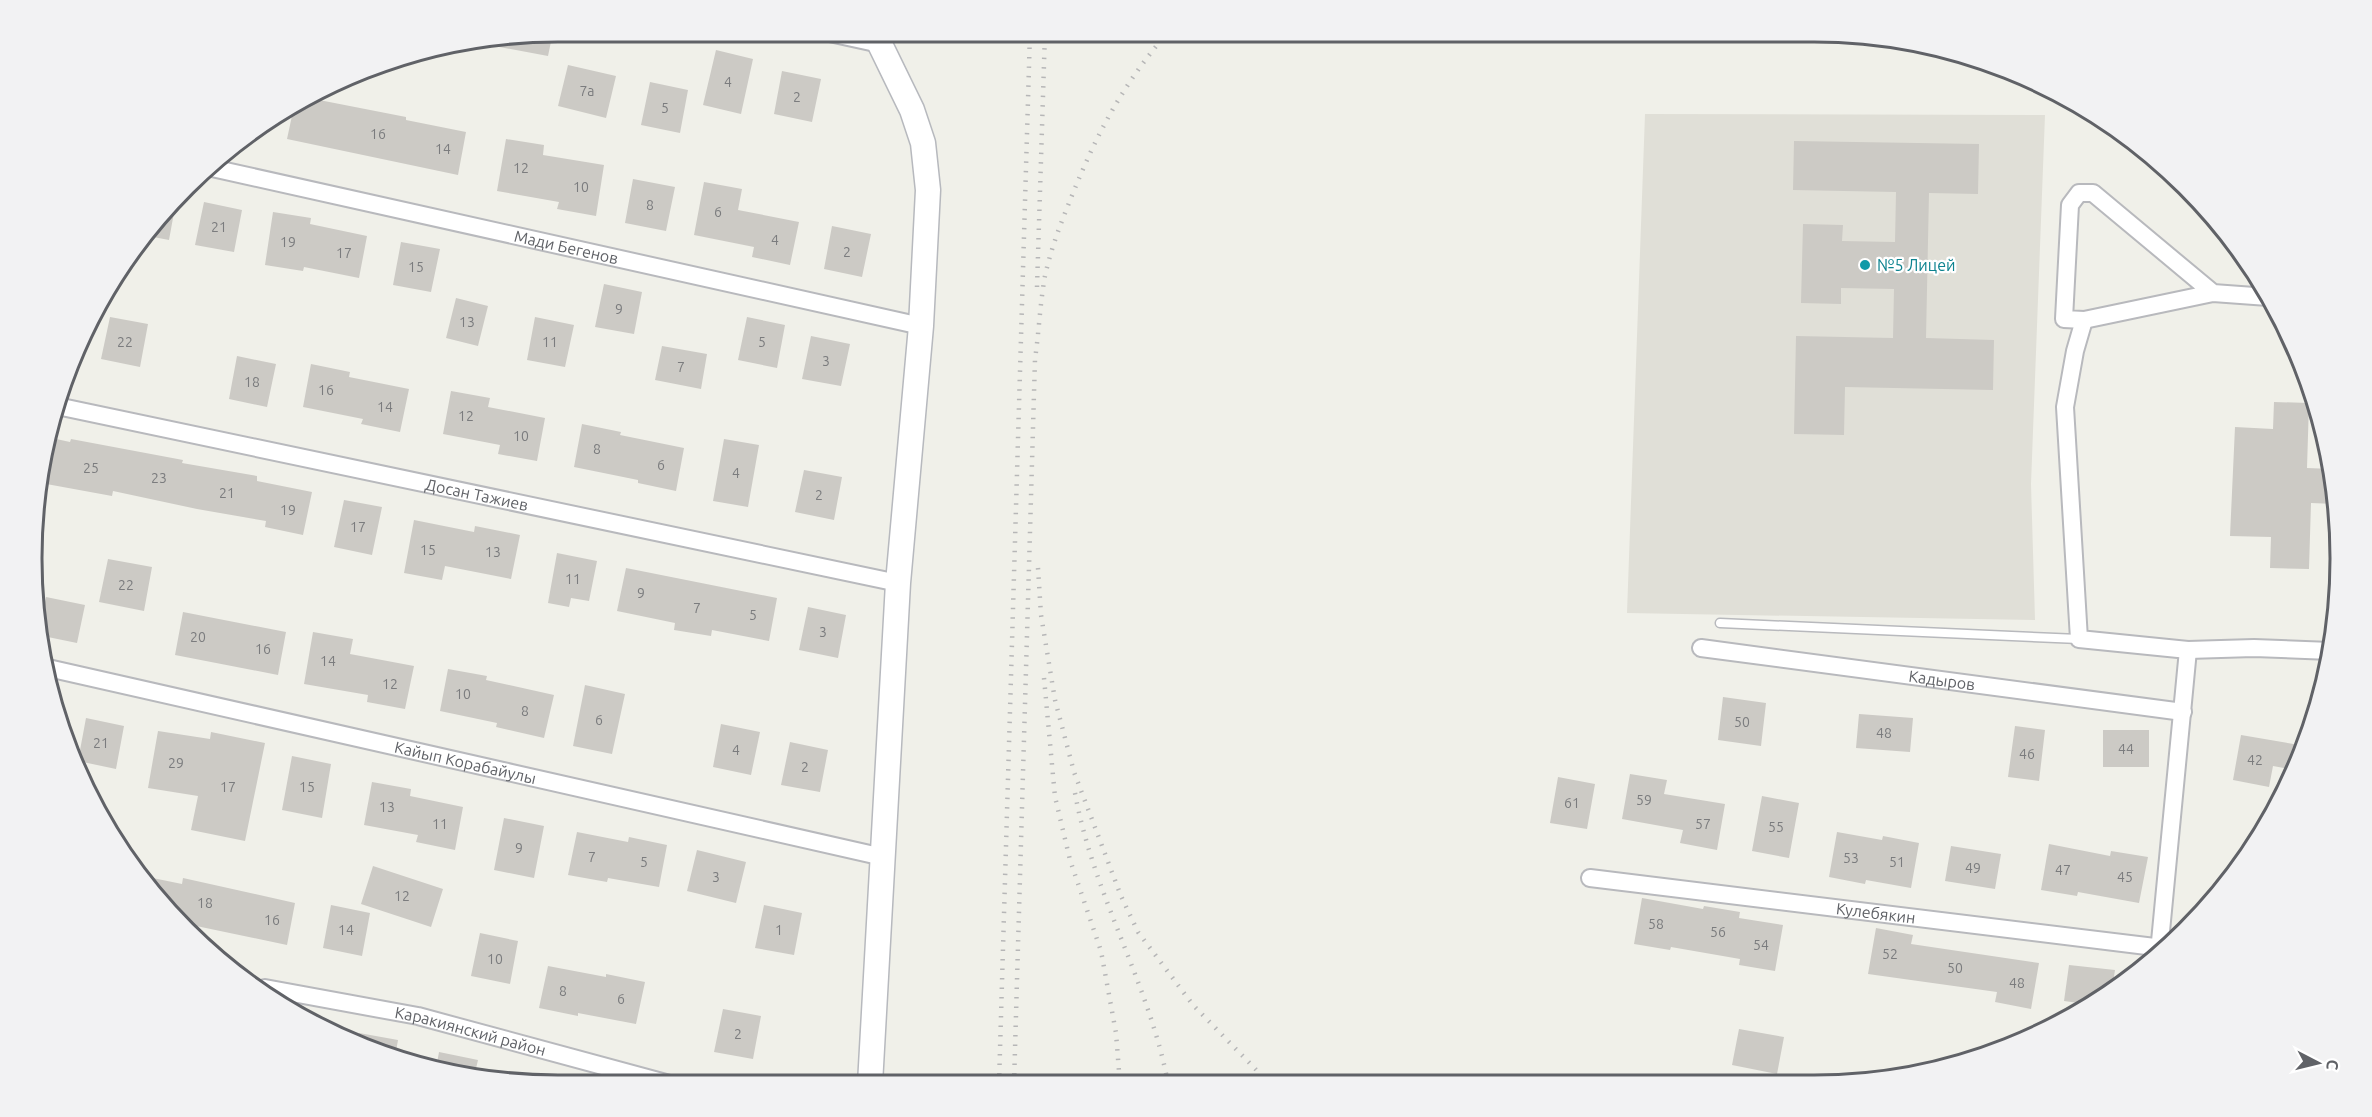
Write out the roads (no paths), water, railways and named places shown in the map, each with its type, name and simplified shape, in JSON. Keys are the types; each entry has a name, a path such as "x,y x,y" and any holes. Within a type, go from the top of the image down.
{"street":[{"path":"871,1075 898,583 921,326 928,190 923,143 912,110 879,42"},
{"name":"Мади Бегенов","path":"219,169 921,326"},
{"path":"2213,293 2093,193 2079,193 2070,205 2064,319 2084,320 2213,293 2259,296"},
{"path":"2084,320 2075,351 2066,407 2079,639 2188,650 2254,648 2322,651"},
{"name":"Досан Тажиев","path":"65,408 898,583"},
{"name":"Кадыров","path":"1701,648 2183,712"},
{"path":"2161,941 2188,650"},
{"name":"Кайып Корабайулы","path":"55,669 883,857"},
{"name":"Кулебякин","path":"1590,878 2153,948"},
{"name":"Каракиянский район","path":"275,990 418,1016 636,1075"}],"lane":[{"path":"1720,623 2079,639"}],"railway":[{"path":"999,1075 1030,42"},
{"path":"1037,287 1045,42"},
{"path":"1014,1075 1035,359 1043,286 1057,234 1102,128 1125,89 1160,42"},
{"path":"1038,568 1041,615 1055,700 1074,772 1121,896 1138,932 1193,1005 1261,1075"},
{"path":"1044,678 1055,797 1070,860 1101,951 1116,1033 1119,1075"},
{"path":"1075,793 1094,867 1148,1010 1166,1075"}],"place":[{"name":"№5 Лицей","path":"1865,265"}]}
